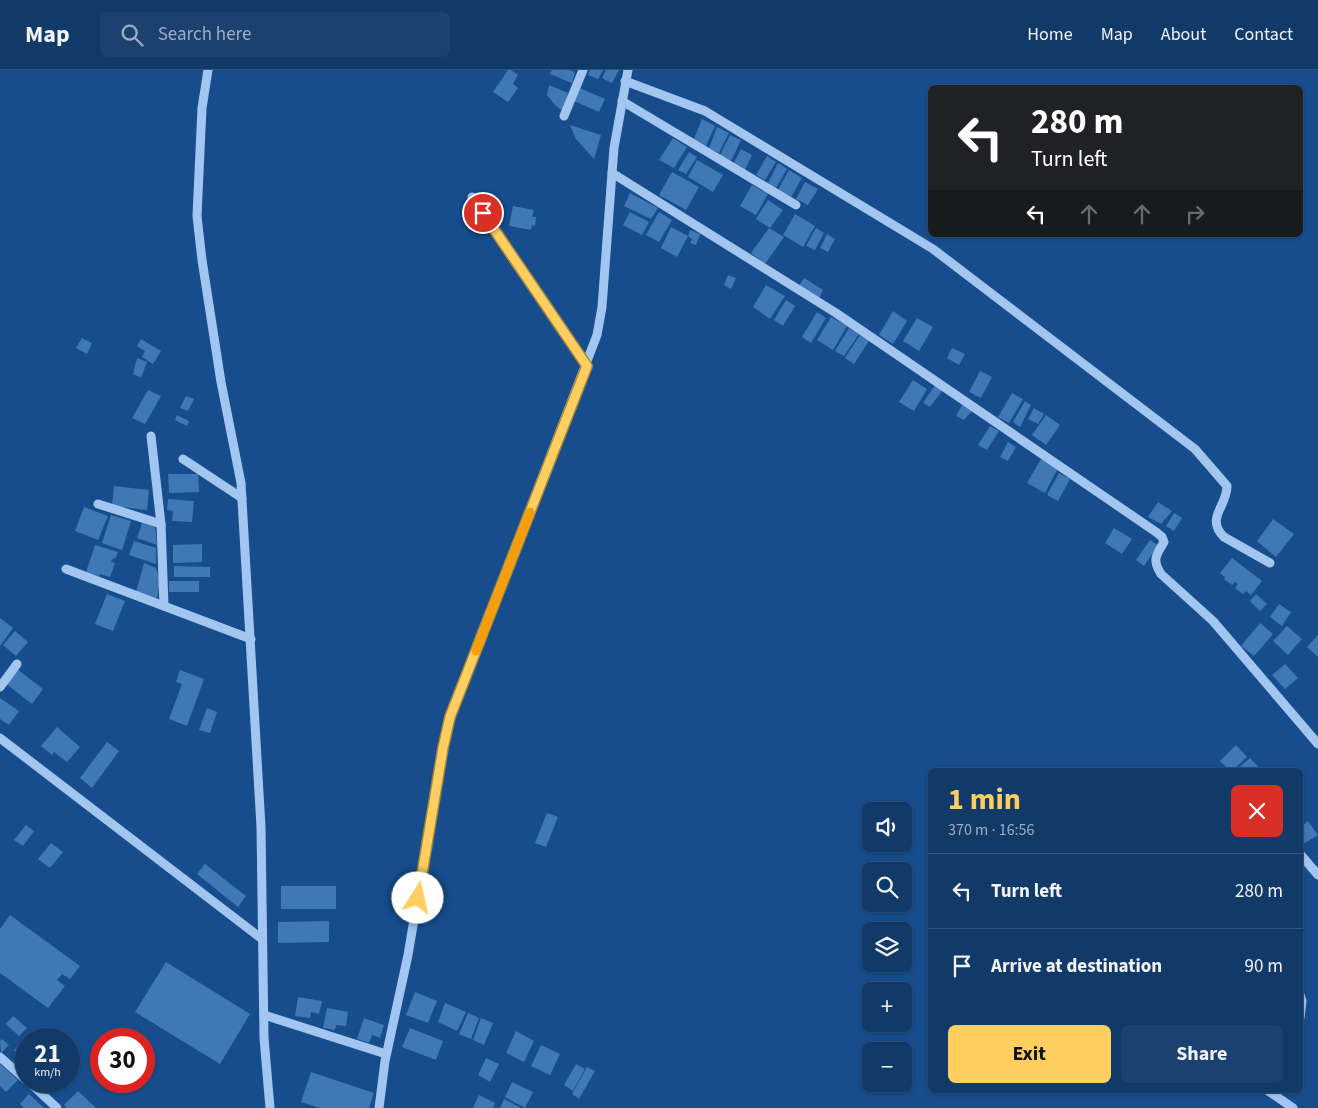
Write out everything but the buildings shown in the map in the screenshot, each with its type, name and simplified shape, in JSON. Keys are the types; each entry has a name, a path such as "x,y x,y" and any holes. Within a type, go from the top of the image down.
{"street":[{"path":"208,70 202,108 197,216 221,382 241,483 261,827 264,1015 270,1108"},
{"path":"564,116 583,70"},
{"path":"379,1108 386,1054 408,954 450,717 598,335 602,314 612,173 628,70"},
{"path":"625,80 705,111 933,249 1195,449 1227,486 1227,492 1215,522 1218,531 1224,537 1270,563"},
{"path":"622,101 796,205"},
{"path":"612,173 836,313 1156,532 1162,537 1164,542 1155,560 1161,574 1213,621 1318,744"},
{"path":"472,197 587,366"},
{"path":"151,436 160,524 164,606"},
{"path":"183,459 242,498"},
{"path":"98,504 160,524"},
{"path":"66,569 251,639"},
{"path":"0,687 18,664"},
{"path":"0,738 262,939"},
{"path":"1303,858 1318,875"},
{"path":"264,1015 386,1054"},
{"path":"0,1057 15,1070"},
{"path":"40,1093 57,1108"},
{"path":"1271,1093 1293,1108"}],"slow traffic":[{"path":"476,651 530,512"}],"route":[{"path":"418,898 450,717 587,366 483,213"}]}
